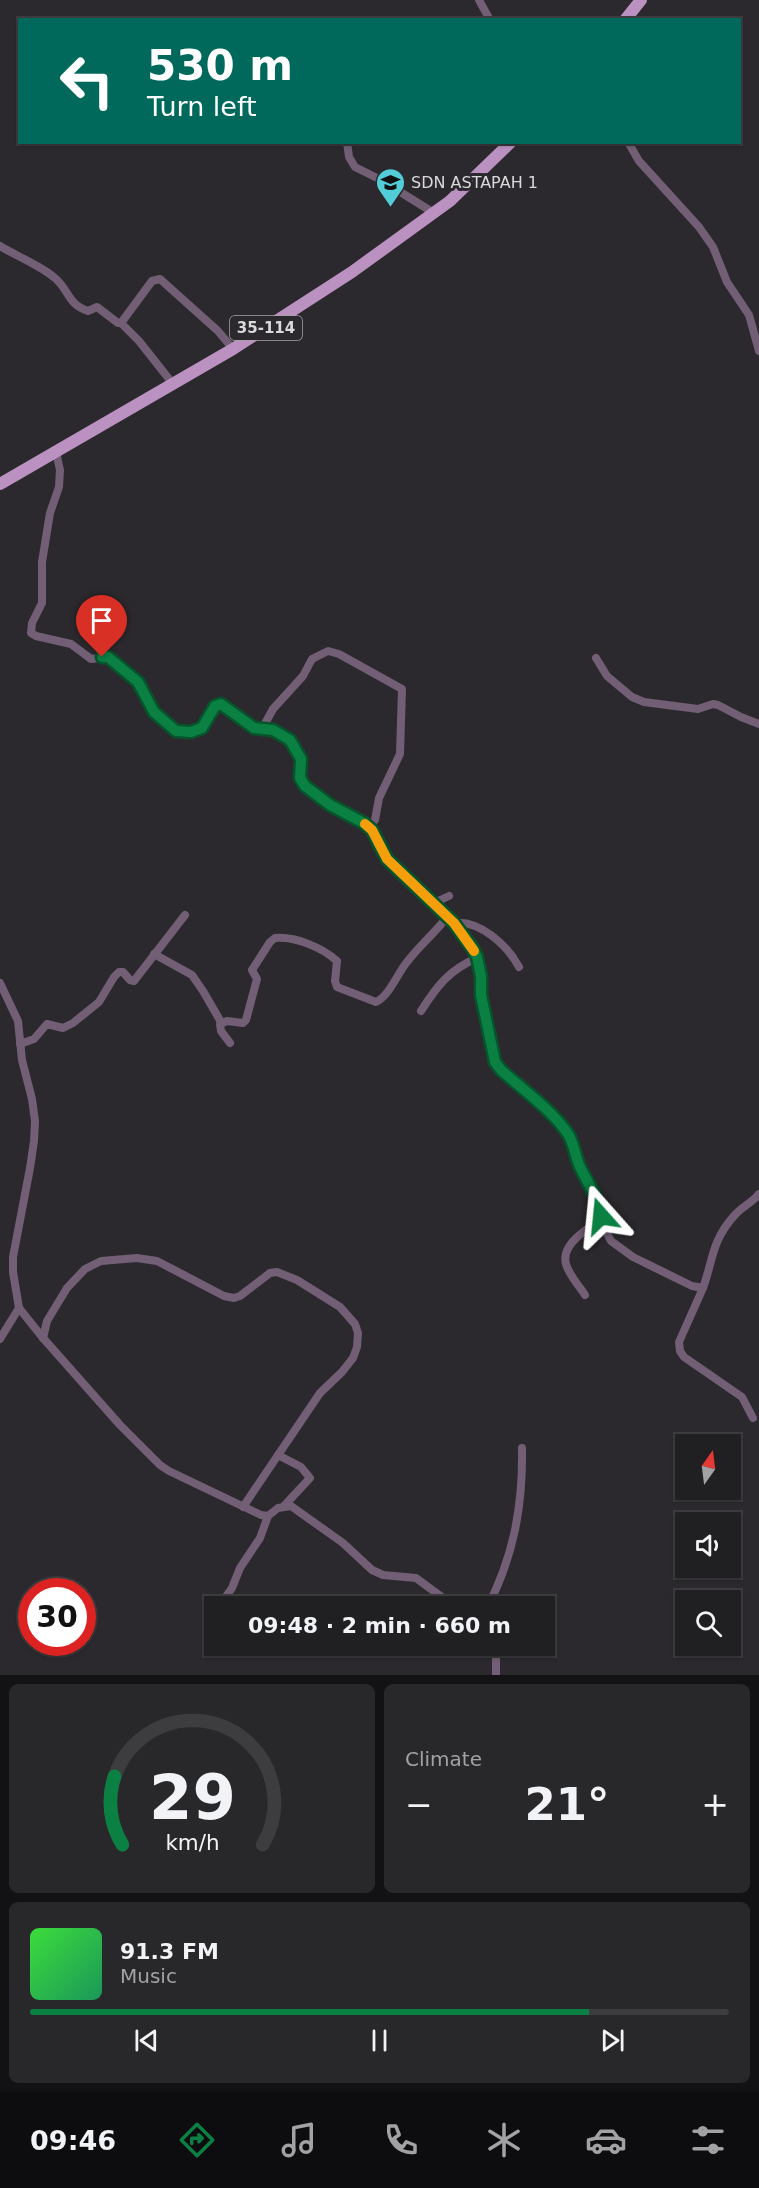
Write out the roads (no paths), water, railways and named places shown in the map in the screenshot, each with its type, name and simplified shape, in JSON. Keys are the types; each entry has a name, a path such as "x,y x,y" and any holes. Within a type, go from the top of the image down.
{"main road":[{"path":"627,18 641,0"},
{"name":"35-114","path":"0,484 233,349 352,272 450,201 509,144"}],"street":[{"path":"479,0 489,18"},
{"path":"347,144 349,157 357,168 434,213"},
{"path":"629,144 639,161 699,227 713,247 727,282 749,315 759,351"},
{"path":"0,246 55,278 67,295 82,308 88,311 97,307 121,323 139,341 173,384"},
{"path":"121,323 152,281 160,279 218,331 233,349"},
{"path":"56,452 60,470 59,487 50,513 42,562 42,603 32,623 31,633 71,644 91,658 108,657 138,682 154,712 176,731 191,732 202,728 215,706 221,704 254,728 278,732 290,740 301,759 300,778 305,786 330,805 369,827 387,859 454,923 473,949 481,976 481,995 495,1062 555,1118 569,1136 580,1168 598,1202 600,1220 607,1237 633,1257 692,1286 703,1288"},
{"path":"262,729 273,709 303,676 312,658 323,652 333,651 402,689 400,754 379,798 375,820 369,827"},
{"path":"596,658 607,676 632,697 644,702 698,709 713,704 759,724"},
{"path":"434,903 449,896"},
{"path":"20,1044 34,1039 47,1024 63,1028 73,1023 99,1002 117,973 123,972 134,981 185,915"},
{"path":"221,1022 243,1023 246,1020 257,979 252,970 275,938 281,937 321,950 337,961 335,981 337,987 376,1002 393,985 406,962 447,916"},
{"path":"454,923 468,922 483,931 507,949 519,967"},
{"path":"154,954 192,975 221,1022 221,1031 230,1043"},
{"path":"421,1011 448,974 477,957"},
{"path":"0,983 15,1012 22,1060 32,1099 35,1131 13,1257 19,1308 120,1425 160,1465 191,1483 268,1516"},
{"path":"753,1418 742,1397 680,1353 680,1342 703,1288 715,1242 741,1207 759,1194"},
{"path":"585,1295 568,1268 566,1257 574,1241 600,1220"},
{"path":"43,1338 47,1321 67,1288 85,1269 101,1261 137,1258 157,1261 224,1296 234,1298 272,1272 297,1281 340,1307 355,1324 358,1333 353,1358 320,1393 243,1507"},
{"path":"0,1339 19,1308"},
{"path":"493,1596 503,1574 521,1504 522,1448"},
{"path":"226,1596 240,1568 260,1538 268,1516 284,1506 310,1478 301,1467 278,1455"},
{"path":"284,1506 291,1506 302,1513 343,1543 372,1570 383,1575 416,1578 440,1596"},
{"path":"496,1656 496,1675"}],"place":[{"name":"SDN ASTAPAH 1","path":"390,208"}]}
